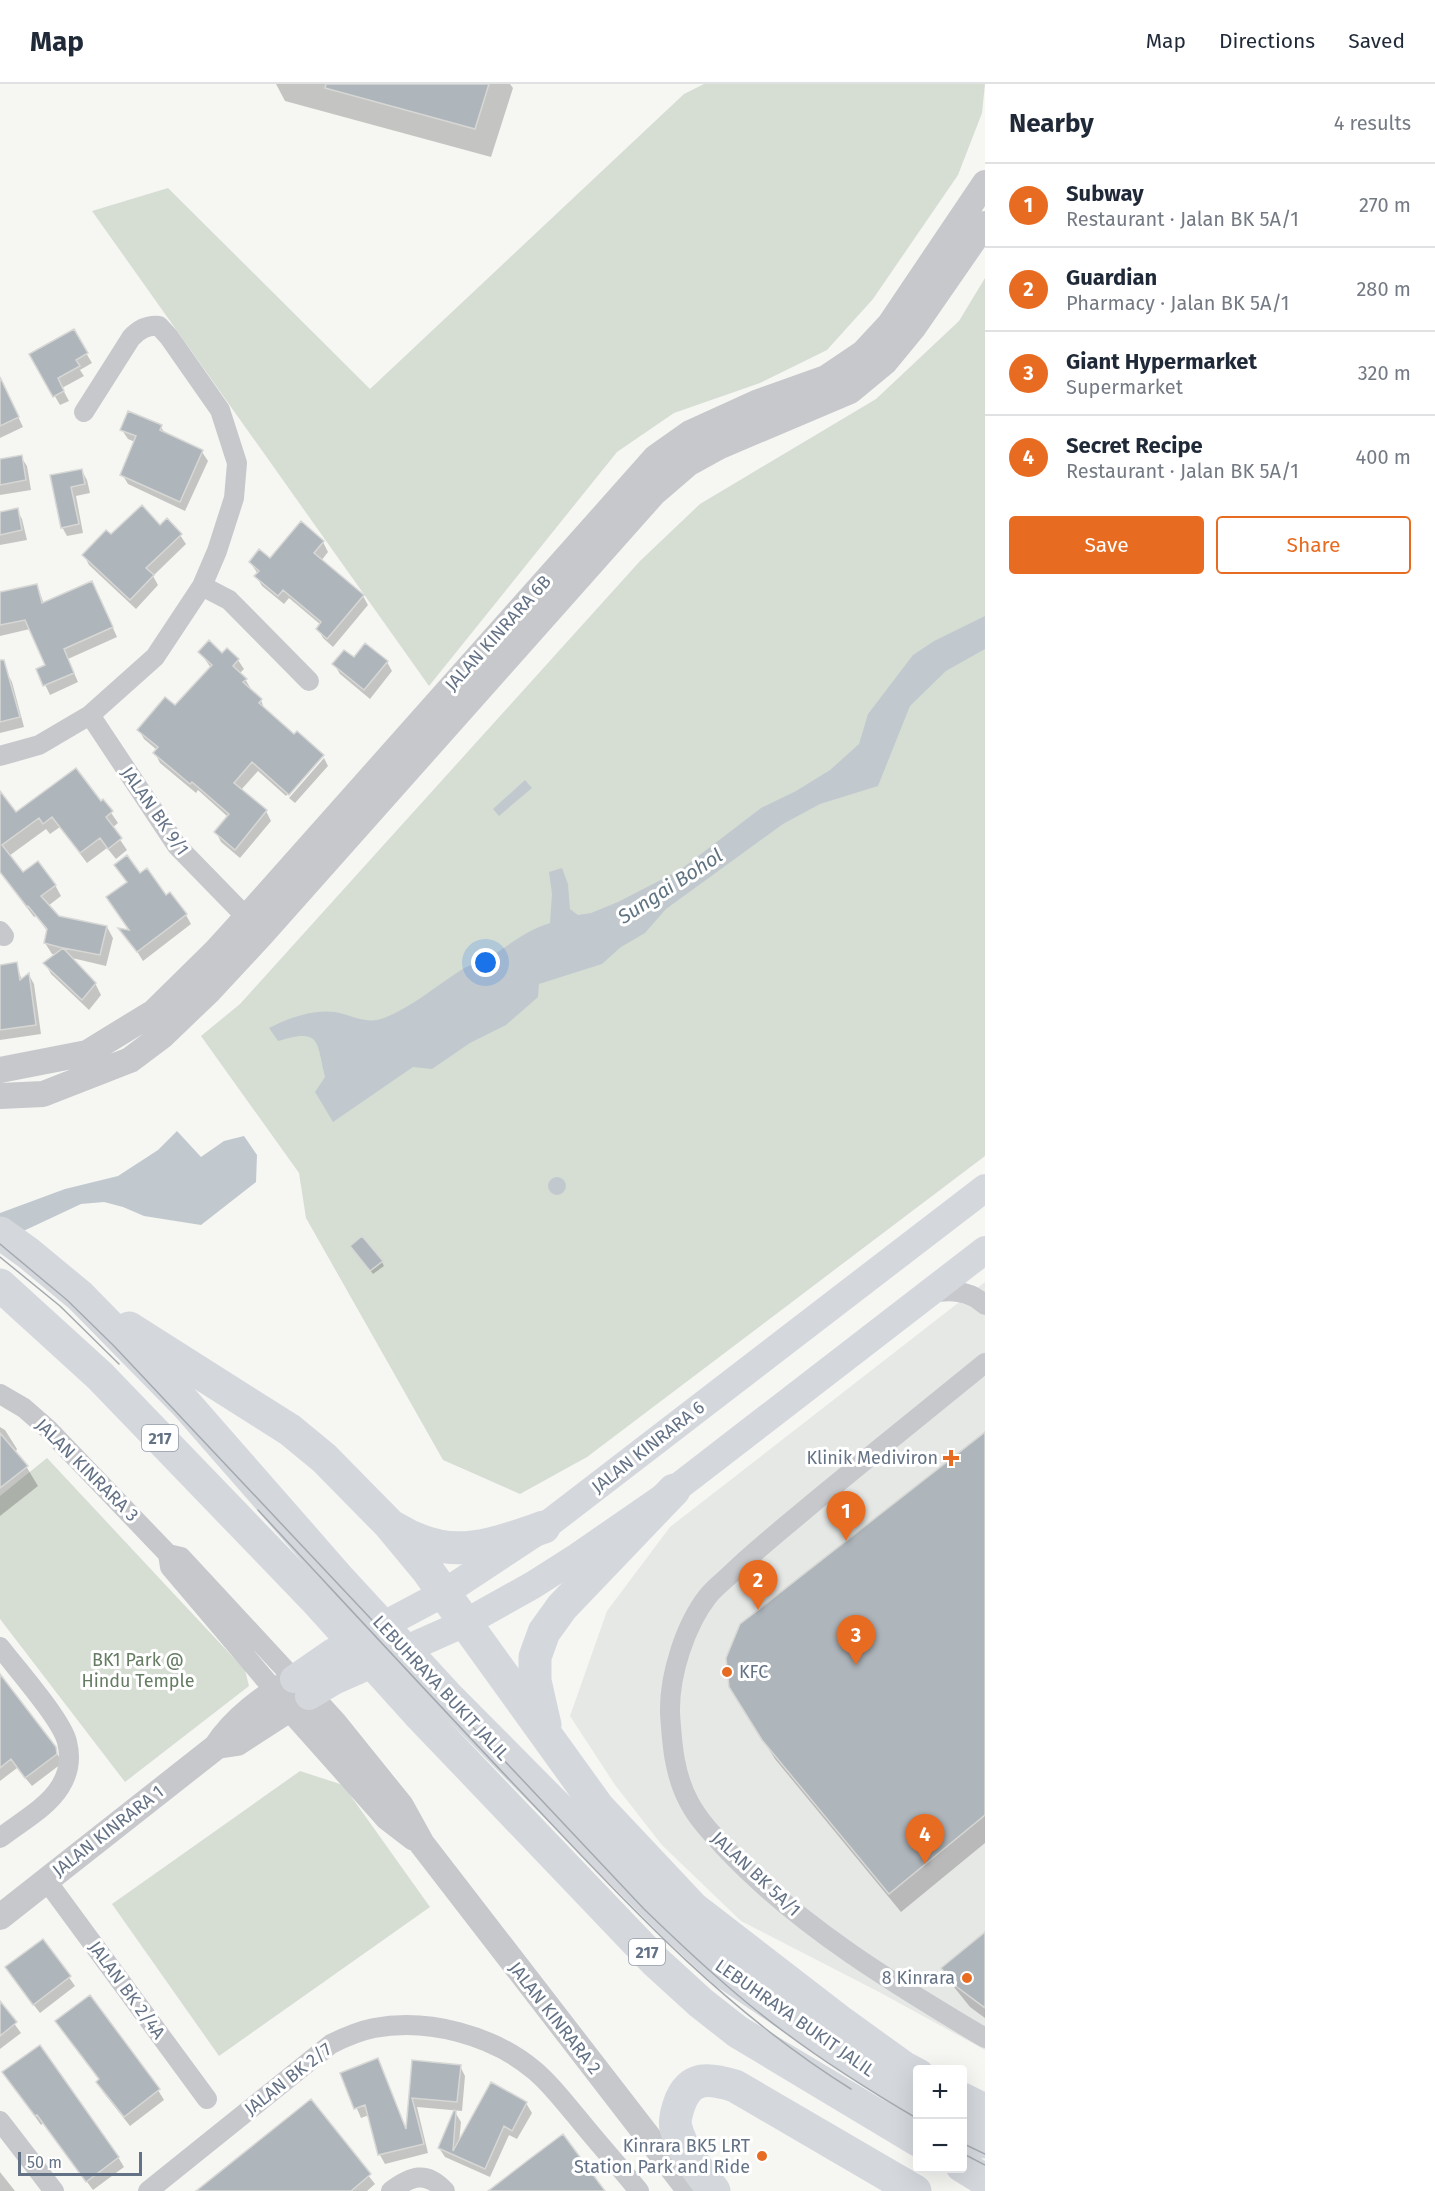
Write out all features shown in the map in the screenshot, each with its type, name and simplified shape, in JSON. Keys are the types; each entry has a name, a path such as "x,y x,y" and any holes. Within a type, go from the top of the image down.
{"highway":[{"name":"LEBUHRAYA BUKIT JALIL","path":"0,1233 80,1296 186,1404 418,1713 656,1962 701,2003 738,2032 913,2137"},
{"name":"LEBUHRAYA BUKIT JALIL","path":"0,1286 100,1376 327,1589 446,1695 675,1926 726,1972 913,2100"},
{"path":"80,1296 290,1430 324,1458 389,1524 428,1570 549,1742 598,1807 693,1908 842,2023 910,2071"},
{"path":"549,1742 539,1708 535,1681 535,1656 544,1632 562,1607 674,1490"},
{"path":"389,1524 410,1537 426,1543 465,1548 492,1545 544,1527"},
{"path":"761,1996 910,2071"},
{"path":"738,2032 808,2092 873,2167"},
{"path":"714,2191 687,2152 675,2126 682,2095 699,2080 715,2080 735,2086 915,2191"},
{"path":"967,2102 985,2110"},
{"path":"967,2132 985,2142"},
{"path":"967,2169 985,2180"}],"main road":[{"name":"JALAN KINRARA 6","path":"292,1694 333,1652 444,1593 544,1527 985,1188"},
{"path":"292,1694 334,1681 465,1623 533,1586 674,1490 985,1250"}],"street":[{"name":"JALAN KINRARA 6B","path":"0,1096 43,1094 130,1060 162,1036 210,990 245,917 656,457 690,433 756,403 826,378 863,353 890,324 985,183"},
{"name":"JALAN KINRARA 6B","path":"0,1070 87,1053 154,1012 653,494 689,463 718,447 850,391 885,362 914,328 985,224"},
{"path":"0,756 39,745 90,715 155,657 202,586 217,551 234,498 237,463 220,410 159,326 151,325 141,328 131,338 84,412"},
{"path":"202,586 228,600 309,681"},
{"name":"JALAN BK 9/1","path":"90,715 177,846 245,917"},
{"path":"925,1296 940,1291 965,1293 985,1305"},
{"name":"JALAN BK 5A/1","path":"985,1363 758,1548 708,1596 696,1616 675,1669 670,1698 672,1749 678,1777 689,1803 704,1825 781,1901 880,1975 985,2038"},
{"name":"JALAN KINRARA 3","path":"0,1394 24,1408 48,1429 168,1554 181,1557 292,1694"},
{"path":"0,1647 59,1725 67,1740 69,1756 68,1772 60,1788 46,1803 0,1838"},
{"name":"JALAN KINRARA 1","path":"0,1917 216,1747 237,1743 292,1694"},
{"name":"JALAN KINRARA 2","path":"292,1694 346,1737 401,1806 422,1844 690,2191"},
{"name":"JALAN BK 2/4A","path":"46,1880 207,2099"},
{"name":"JALAN BK 2/7","path":"148,2191 331,2044 353,2034 375,2028 396,2026 421,2026 445,2030 488,2043 512,2055 534,2070 556,2091 639,2191"},
{"path":"0,2121 54,2191"},
{"path":"391,2191 405,2181 416,2177 429,2178 445,2191"}],"shaded area":[{"path":"985,1282 985,2050 741,1921 662,1845 615,1785 570,1716 607,1611 670,1527"}],"green space":[{"path":"704,84 985,84 982,113 958,175 873,299 827,350 760,383 674,413 617,452 429,686 92,211 168,188 370,389 684,94"},
{"path":"985,278 985,1156 587,1457 520,1494 443,1460 306,1218 299,1173 201,1036 240,1004 640,561 700,504 876,399 959,321"},
{"name":"BK1 Park @ Hindu Temple","path":"47,1458 245,1670 249,1686 125,1782 0,1619 0,1496"},
{"path":"300,1771 343,1785 430,1907 219,2056 112,1904"}],"water":[{"name":"Sungai Bohol","path":"985,616 985,649 946,671 910,706 878,786 820,804 783,824 666,909 645,933 621,947 602,964 539,984 538,997 506,1025 470,1043 432,1069 413,1067 333,1122 315,1092 325,1077 318,1046 314,1040 302,1036 278,1041 269,1028 309,1013 327,1011 359,1019 377,1020 404,1008 461,970 487,959 526,933 550,923 552,894 549,872 562,868 568,884 570,909 578,915 591,913 618,902 680,870 761,808 796,791 830,770 859,744 868,714 913,655 934,641"},
{"path":"525,780 532,788 499,816 493,809"},
{"path":"177,1131 201,1157 224,1141 244,1136 257,1155 256,1182 201,1225 144,1216 104,1202 81,1204 0,1242 0,1213 65,1189 118,1176 158,1150"},
{"path":"557,1177 563,1180 566,1186 563,1192 557,1195 551,1192 548,1186 551,1180"}],"building":[{"path":"326,84 489,84 475,129 325,88"},
{"path":"74,329 88,353 76,360 80,366 58,378 64,391 53,397 29,354"},
{"path":"0,377 19,417 0,426"},
{"path":"128,411 162,425 160,430 203,450 180,502 120,475 136,436 120,430"},
{"path":"22,455 26,480 0,485 0,459"},
{"path":"82,469 85,484 71,487 79,524 61,528 50,475"},
{"path":"142,505 160,525 167,518 182,534 146,568 154,575 130,600 82,555 106,530 111,534"},
{"path":"18,508 22,530 0,535 0,512"},
{"path":"301,521 324,541 314,553 364,595 327,639 316,629 321,622 283,590 278,596 254,576 259,571 249,562 259,549 270,558"},
{"path":"92,581 113,627 64,649 74,673 43,686 36,669 45,665 25,620 0,625 0,592 37,584 42,603"},
{"path":"209,640 222,653 227,648 239,659 233,666 247,679 243,682 262,699 259,703 294,734 297,731 324,755 289,795 252,762 234,783 267,810 235,850 214,832 229,814 153,753 158,747 137,730 165,697 175,705 212,665 198,652"},
{"path":"365,643 388,661 364,690 332,664 344,650 354,657"},
{"path":"0,660 4,660 20,717 0,722"},
{"path":"76,768 101,801 103,799 113,811 106,817 122,838 108,849 100,838 80,853 52,817 43,824 39,818 2,845 23,872 38,861 56,885 41,896 59,916 107,926 100,955 44,943 47,929 0,872 0,791 16,812"},
{"path":"127,855 140,873 147,868 166,895 170,892 187,914 137,952 118,928 129,930 106,897 127,882 114,865"},
{"path":"63,948 96,983 82,1000 43,963"},
{"path":"17,962 20,980 29,973 36,1025 0,1030 0,965"},
{"path":"362,1236 383,1261 370,1271 350,1246"},
{"path":"985,1432 985,1815 889,1894 762,1740 729,1687 726,1658 740,1624"},
{"path":"0,1433 28,1466 0,1488"},
{"path":"0,1674 56,1747 57,1754 25,1778 11,1759 0,1768"},
{"name":"8 Kinrara","path":"985,1932 985,2008 957,1987 941,1968"},
{"path":"43,1939 71,1976 33,2005 5,1967"},
{"path":"90,1995 160,2089 124,2117 96,2082 99,2079 55,2021"},
{"path":"0,2001 17,2022 0,2036"},
{"path":"40,2045 119,2157 86,2182 2,2072"},
{"path":"378,2058 406,2129 412,2060 461,2065 457,2102 412,2098 424,2144 378,2155 365,2105 354,2109 340,2073"},
{"path":"491,2082 527,2102 512,2131 504,2126 485,2169 438,2148 454,2110 456,2111 453,2151"},
{"path":"311,2099 371,2174 351,2191 196,2191"},
{"path":"563,2134 605,2191 488,2191 527,2161"}],"tram line":[{"path":"0,1244 67,1300 114,1346 669,1933 733,1991 787,2034 851,2078 913,2116"},
{"path":"0,1257 60,1306 119,1364"},
{"path":"258,1510 507,1777 651,1927 726,1996 766,2029 851,2089"},
{"path":"967,2145 985,2154"},
{"path":"967,2156 985,2165"}],"place":[{"name":"Klinik Mediviron","path":"951,1458"},
{"name":"Subway","path":"846,1541"},
{"name":"Guardian","path":"758,1610"},
{"name":"Giant Hypermarket","path":"856,1665"},
{"name":"KFC","path":"727,1672"},
{"name":"Secret Recipe","path":"925,1864"},
{"name":"8 Kinrara","path":"967,1978"},
{"name":"Kinrara BK5 LRT Station Park and Ride","path":"762,2156"}]}
